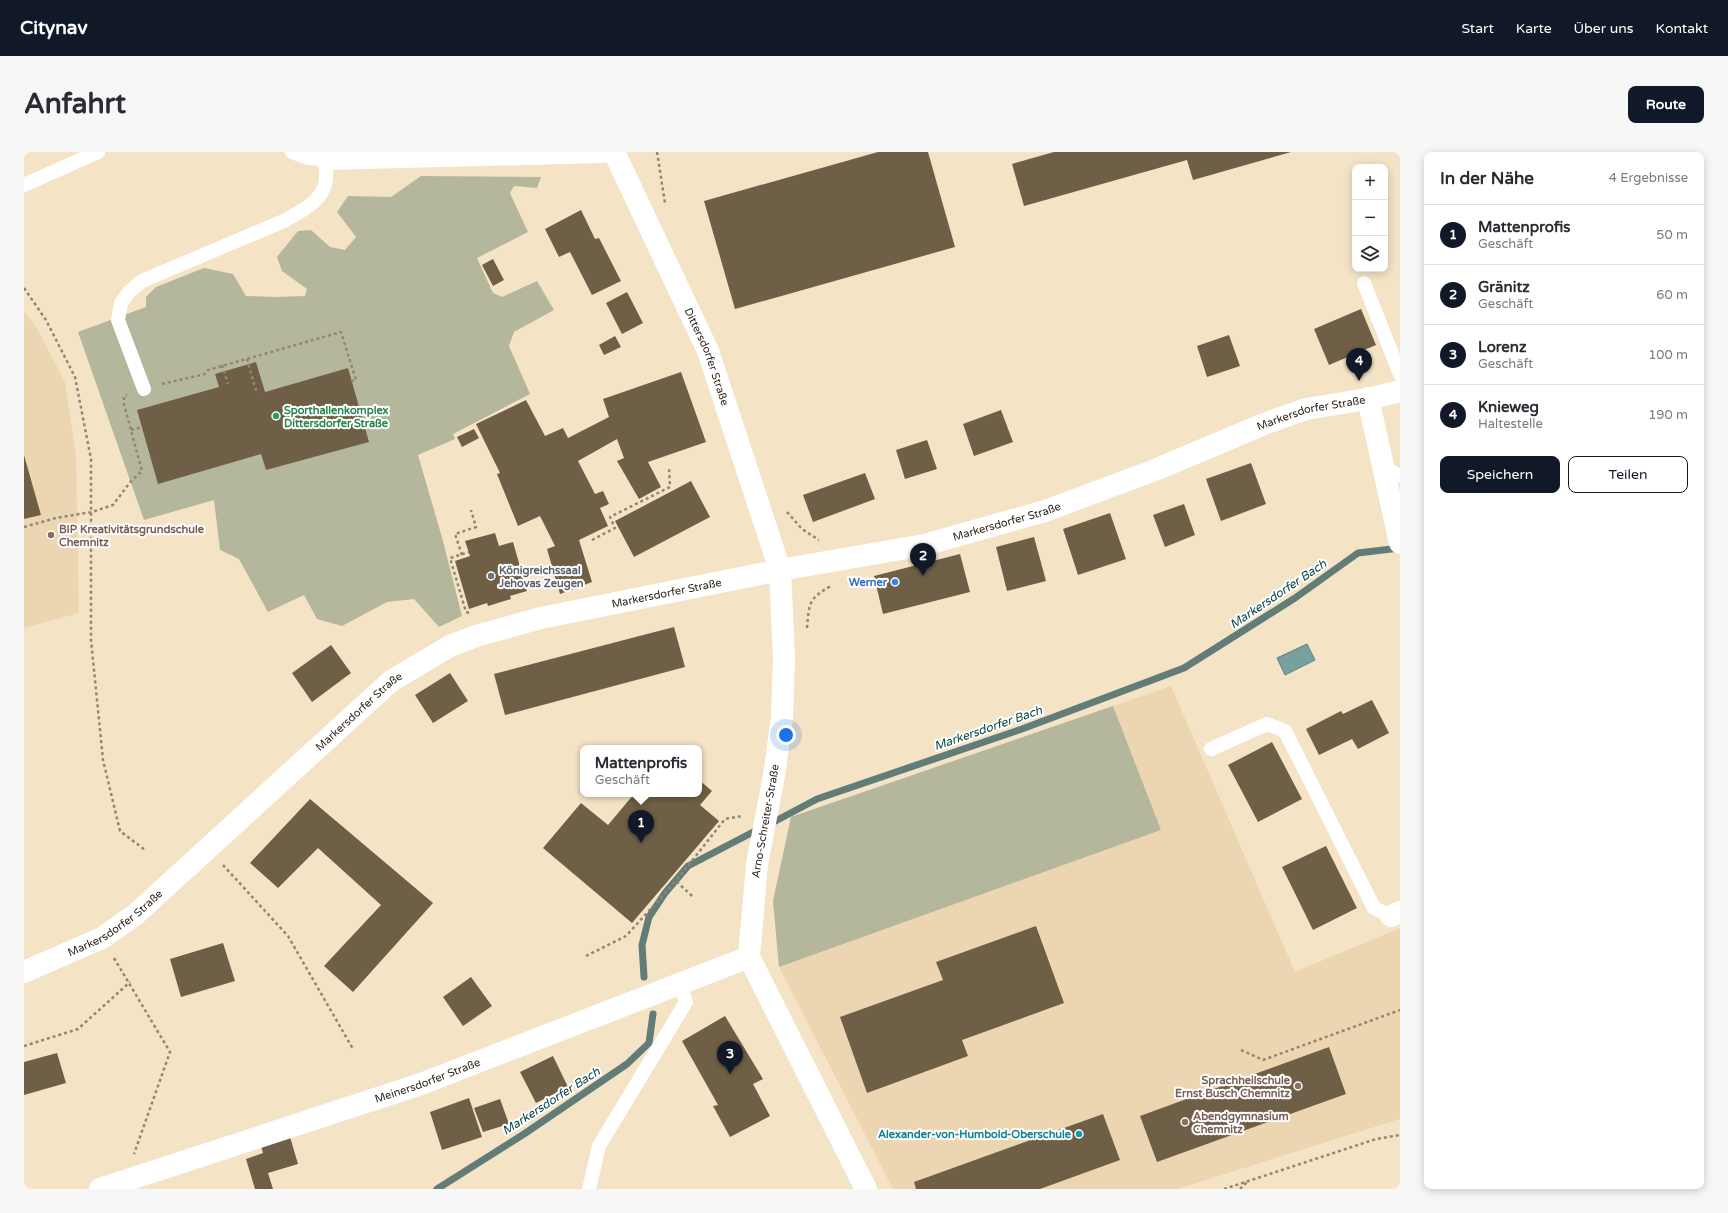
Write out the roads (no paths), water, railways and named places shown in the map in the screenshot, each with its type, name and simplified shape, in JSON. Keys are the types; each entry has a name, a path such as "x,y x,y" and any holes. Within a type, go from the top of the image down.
{"street":[{"path":"326,159 602,152"},
{"name":"Dittersdorfer Straße","path":"614,152 708,351 780,570"},
{"name":"Markersdorfer Straße","path":"24,972 102,938 136,914 391,680 450,646 476,636 541,618 780,570 924,545 1038,513 1155,470 1264,424 1306,409 1400,391"},
{"path":"1368,398 1392,472 1398,536"},
{"name":"Arno-Schreiter-Straße","path":"749,957 757,864 774,776 782,717 784,659 780,570"},
{"path":"749,957 866,1189"},
{"name":"Meinersdorfer Straße","path":"100,1189 126,1186 421,1084 749,957"}],"lane":[{"path":"24,185 98,152"},
{"path":"144,389 118,320 121,303 129,292 142,281 280,222 306,208 322,194 326,183 326,159 308,158 292,152"},
{"path":"1364,283 1400,374"},
{"path":"1211,749 1267,724 1285,731 1374,908 1396,914"},
{"path":"590,1189 599,1146 686,1002 680,984"}],"water":[{"path":"1307,644 1315,660 1285,675 1277,658"}],"waterway":[{"name":"Markersdorfer Bach","path":"768,825 817,799 1022,729 1184,668 1295,598 1358,553 1400,548"},
{"name":"Markersdorfer Bach","path":"644,977 642,945 649,917 665,893 688,866 759,829"},
{"name":"Markersdorfer Bach","path":"437,1189 524,1134 627,1064 649,1043 653,1014"}],"place":[{"name":"Knieweg","path":"1359,381"},
{"name":"Sporthallenkomplex Dittersdorfer Straße","path":"276,416"},
{"name":"BIP Kreativitätsgrundschule Chemnitz","path":"51,535"},
{"name":"Königreichssaal Jehovas Zeugen","path":"491,576"},
{"name":"Gränitz","path":"923,576"},
{"name":"Werner","path":"895,582"},
{"name":"Mattenprofis","path":"641,843"},
{"name":"Lorenz","path":"730,1074"},
{"name":"Sprachheilschule Ernst Busch Chemnitz","path":"1298,1086"},
{"name":"Abendgymnasium Chemnitz","path":"1185,1122"},
{"name":"Alexander-von-Humbold-Oberschule","path":"1079,1134"}]}
